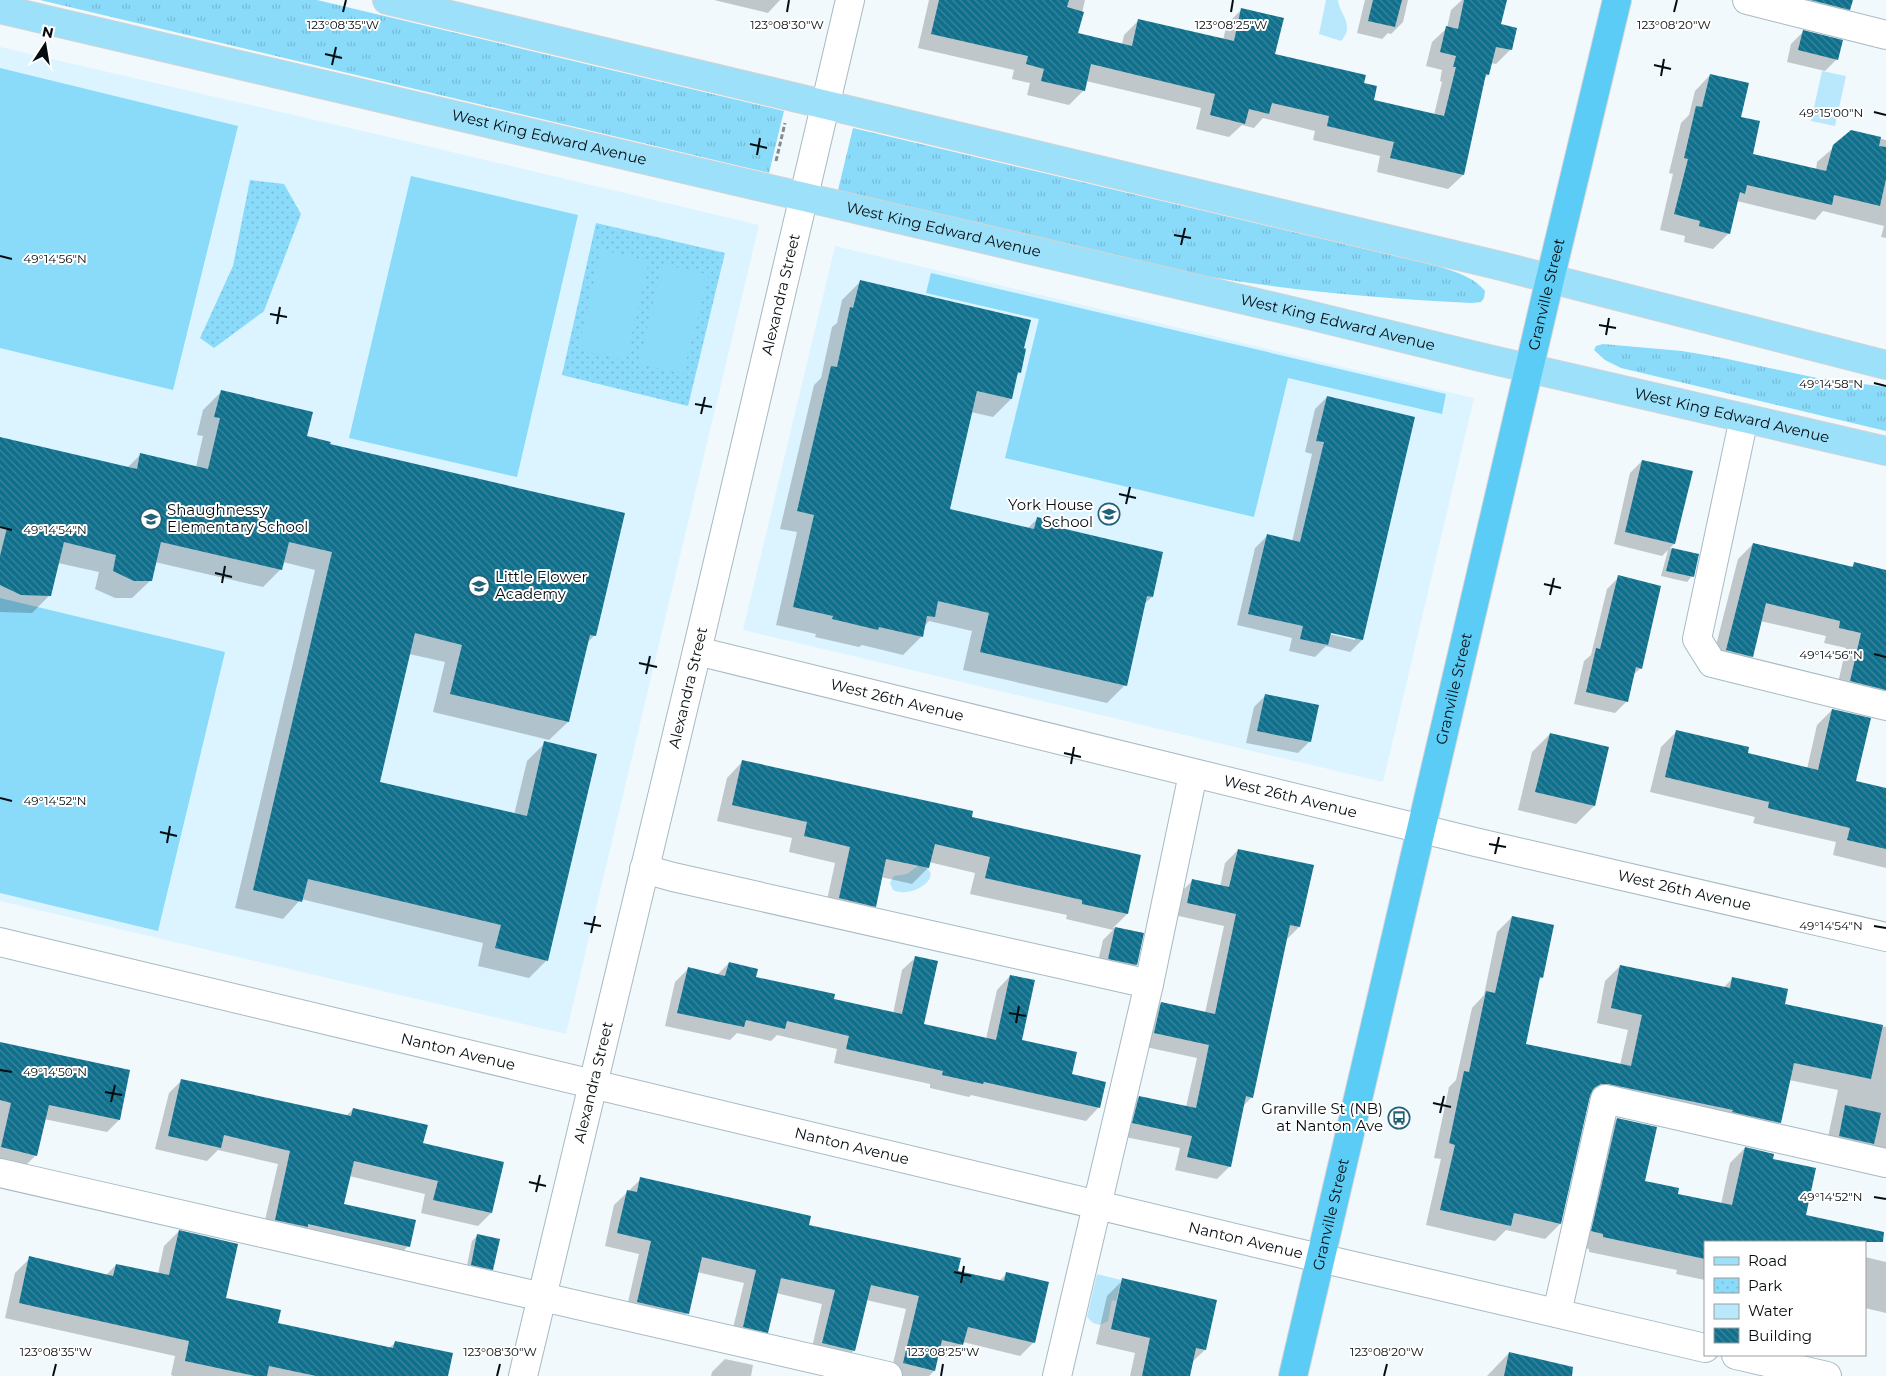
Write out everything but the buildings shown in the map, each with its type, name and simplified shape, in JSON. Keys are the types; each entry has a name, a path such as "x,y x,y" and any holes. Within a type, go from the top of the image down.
{"highway":[{"name":"Granville Street","path":"1293,1376 1617,0"}],"main road":[{"path":"387,0 1550,279 1886,365"},
{"name":"West King Edward Avenue","path":"0,9 1886,451"}],"street":[{"name":"Alexandra Street","path":"523,1376 697,651 850,0"},
{"path":"1747,0 1886,36"},
{"path":"1744,418 1697,639 1712,663 1886,706"},
{"name":"West 26th Avenue","path":"697,651 1421,829 1886,937"},
{"path":"1057,1376 1149,984 1193,774"},
{"path":"644,869 1149,984"},
{"name":"Nanton Avenue","path":"0,942 1704,1348"},
{"path":"1557,1313 1605,1100 1886,1163"},
{"path":"0,1173 888,1376"},
{"path":"1740,1356 1827,1376"}],"path":[{"path":"775,165 785,121"}],"shaded area":[{"path":"0,47 759,225 566,1034 0,901"},
{"name":"York House School","path":"835,246 1474,398 1383,782 743,630"}],"green space":[{"path":"40,0 317,0 784,111 769,173"},
{"path":"0,68 238,126 173,390 0,348"},
{"path":"853,128 1441,267 1476,282 1485,291 1484,298 1481,302 1472,303 1374,297 1210,277 838,190"},
{"path":"411,176 578,215 517,477 349,438"},
{"path":"250,180 284,184 301,214 264,311 214,348 200,338 233,266"},
{"path":"596,223 725,253 688,406 562,375"},
{"path":"601,250 649,261 626,360 578,350"},
{"path":"662,264 709,275 683,374 639,364"},
{"path":"931,273 1446,394 1442,414 1288,378 1254,517 1005,458 1039,319 926,293"},
{"path":"1603,344 1682,351 1817,378 1886,387 1886,431 1621,368 1605,360 1594,350 1596,346"},
{"path":"0,598 225,652 158,931 0,893"}],"water":[{"path":"1326,0 1338,0 1347,25 1347,30 1341,41 1319,34"},
{"path":"1822,71 1846,76 1835,126 1811,121"},
{"path":"919,865 927,869 931,874 925,884 918,889 910,891 901,892 893,890 890,883 894,876 907,874"},
{"path":"1097,1274 1121,1280 1116,1301 1112,1300 1108,1321 1100,1325 1093,1323 1087,1317"}],"place":[{"name":"York House School","path":"1109,514"},
{"name":"Shaughnessy Elementary School","path":"151,519"},
{"name":"Little Flower Academy","path":"479,586"},
{"name":"Granville St (NB) at Nanton Ave","path":"1399,1118"}]}
